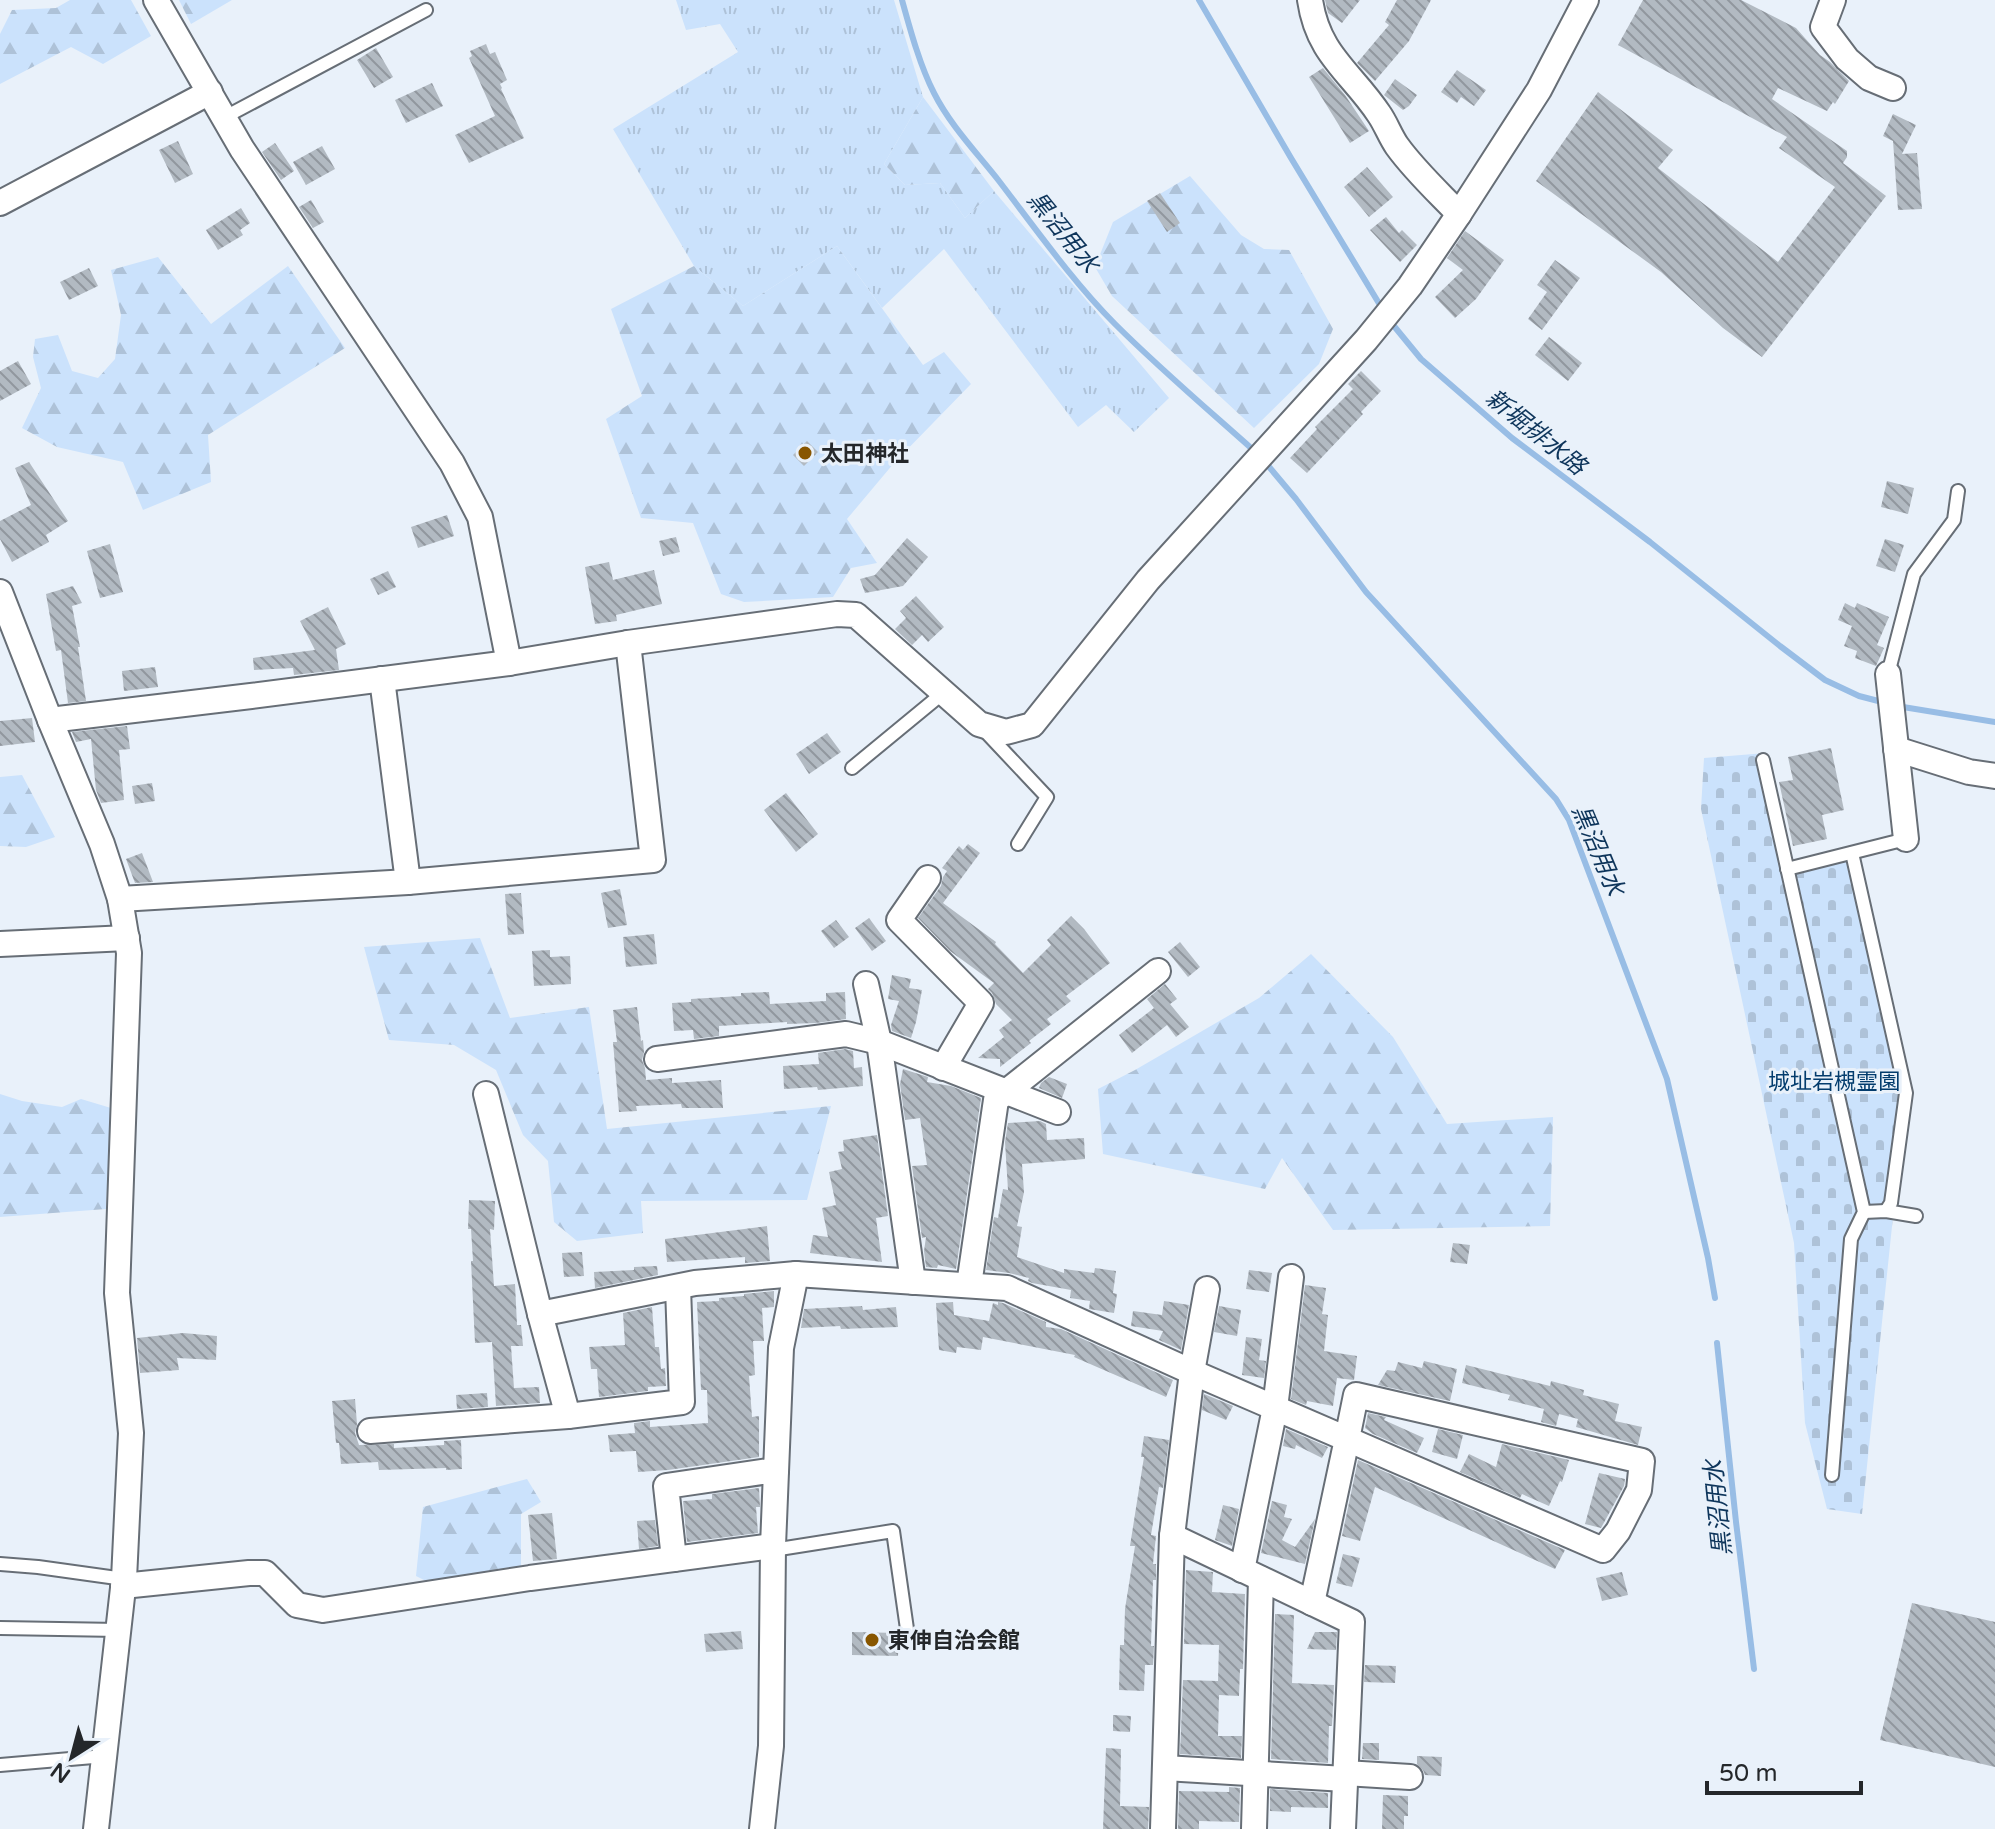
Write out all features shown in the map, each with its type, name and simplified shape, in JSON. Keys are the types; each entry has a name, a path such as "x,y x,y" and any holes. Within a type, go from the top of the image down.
{"street":[{"path":"156,0 242,149 452,463 480,517 509,663"},
{"path":"1310,0 1313,20 1334,60 1379,113 1397,145 1419,173 1459,214"},
{"path":"50,720 509,663 837,614 856,615 979,724 1006,732 1032,725 1148,580 1366,340 1410,286 1539,90 1586,0"},
{"path":"1833,0 1823,27 1858,69 1869,78 1893,88"},
{"path":"0,203 210,92"},
{"path":"0,592 102,844 120,899 129,953 117,1293 131,1433 124,1582 96,1829"},
{"path":"120,899 408,882 653,860 628,643"},
{"path":"1888,674 1906,839"},
{"path":"382,679 408,882"},
{"path":"1895,738 1969,772 1995,776"},
{"path":"928,878 899,920 981,1003 943,1068"},
{"path":"0,944 127,938"},
{"path":"969,1285 996,1100 1158,971"},
{"path":"866,984 879,1042 913,1282"},
{"path":"657,1059 846,1034 879,1042 1058,1112"},
{"path":"486,1094 568,1416"},
{"path":"762,1829 771,1746 773,1548 781,1348 796,1274"},
{"path":"540,1314 695,1283 796,1274 1007,1288 1192,1372 1347,1439 1603,1550 1618,1531 1639,1490 1642,1461 1356,1395 1347,1439 1312,1603"},
{"path":"1254,1829 1252,1574 1291,1277"},
{"path":"370,1431 568,1416 682,1402 678,1287"},
{"path":"1163,1829 1172,1536 1192,1372 1207,1289"},
{"path":"674,1559 666,1486 776,1470"},
{"path":"1172,1536 1352,1622 1343,1829"},
{"path":"124,1582 265,1573 297,1605 323,1610 530,1578 773,1548"},
{"path":"1165,1768 1410,1777"}],"lane":[{"path":"225,117 426,10"},
{"path":"1888,674 1914,574 1954,520 1958,491"},
{"path":"852,768 943,693"},
{"path":"979,724 1047,797 1018,844"},
{"path":"1763,760 1864,1212 1851,1239 1832,1475"},
{"path":"1787,869 1906,839"},
{"path":"1852,853 1906,1093 1891,1203 1886,1211"},
{"path":"1864,1212 1886,1211 1916,1216"},
{"path":"773,1548 893,1531 907,1629"},
{"path":"0,1564 38,1567 124,1582"},
{"path":"0,1628 119,1630"},
{"path":"0,1765 105,1756"}],"green space":[{"path":"70,0 131,0 151,36 103,64 71,47 0,84 0,34 12,10 56,8"},
{"path":"179,0 232,0 191,24"},
{"path":"676,0 894,0 923,97 884,164 905,185 940,183 965,218 994,191 1169,398 1134,432 1106,405 1078,427 944,249 882,308 837,246 743,306 694,266 613,129 738,52 720,24 686,30"},
{"path":"923,97 994,191 965,218 940,183 905,185 884,164"},
{"path":"1190,176 1241,235 1264,249 1289,250 1333,329 1319,364 1254,428 1112,296 1095,267 1113,222"},
{"path":"837,246 923,365 944,352 971,384 894,463 847,519 877,563 851,568 833,597 744,602 721,594 693,523 641,518 606,419 642,396 611,309 694,266 743,306"},
{"path":"158,257 211,324 288,266 345,348 208,435 211,482 143,510 123,462 57,447 22,428 41,388 33,357 35,339 58,335 72,371 98,378 115,359 121,315 111,270"},
{"name":"城址岩槻霊園","path":"1766,753 1794,874 1858,858 1911,1090 1896,1188 1862,1514 1827,1509 1805,1423 1794,1243 1701,809 1704,758"},
{"path":"22,775 55,837 26,847 0,846 0,777"},
{"path":"480,938 510,1018 589,1007 607,1129 831,1106 807,1200 641,1201 643,1233 577,1241 554,1222 548,1161 523,1135 496,1070 454,1045 389,1040 364,947"},
{"path":"1311,954 1393,1037 1447,1124 1553,1117 1550,1226 1333,1230 1282,1158 1265,1189 1103,1154 1098,1089 1259,998"},
{"path":"0,1094 62,1107 81,1099 111,1108 106,1209 0,1217"},
{"path":"527,1479 541,1502 521,1514 521,1571 436,1586 416,1576 423,1507"}],"building":[{"path":"1325,0 1360,0 1342,23 1328,13"},
{"path":"1397,0 1431,0 1409,41 1375,81 1357,63 1389,25 1385,22"},
{"path":"1643,0 1741,0 1796,28 1849,81 1827,111 1778,88 1772,99 1847,151 1843,163 1886,196 1762,357 1723,328 1661,272 1536,181 1598,92 1673,150 1658,168 1778,262 1835,187 1779,148 1787,137 1618,45"},
{"path":"486,44 490,54 495,52 507,80 500,84 501,89 524,138 469,163 455,135 495,116 469,58 472,56 470,51"},
{"path":"376,48 393,77 374,88 357,60"},
{"path":"1323,68 1369,131 1350,143 1309,77"},
{"path":"1457,70 1486,90 1474,106 1461,97 1457,103 1441,92"},
{"path":"1395,79 1417,95 1403,110 1384,95"},
{"path":"432,83 443,106 406,123 395,100"},
{"path":"1893,114 1916,125 1902,154 1917,153 1922,209 1898,210 1893,141 1883,136"},
{"path":"178,141 193,174 175,183 159,150"},
{"path":"275,143 294,171 281,180 262,152"},
{"path":"322,146 335,169 306,185 293,162"},
{"path":"1367,167 1393,197 1369,217 1344,187"},
{"path":"1160,193 1180,223 1167,232 1147,201"},
{"path":"311,200 324,222 313,228 299,207"},
{"path":"241,208 250,223 240,230 243,235 218,250 206,230"},
{"path":"1386,217 1399,233 1402,230 1417,245 1400,262 1370,230"},
{"path":"1465,231 1504,260 1476,299 1455,318 1435,297 1463,270 1447,258"},
{"path":"1555,260 1580,278 1542,330 1528,319 1547,292 1537,285"},
{"path":"89,268 98,286 69,300 60,282"},
{"path":"1549,337 1582,363 1568,381 1535,355"},
{"path":"18,361 31,384 0,401 0,371"},
{"path":"1361,371 1381,391 1307,473 1290,458 1317,429 1315,427 1353,389 1348,384"},
{"path":"807,441 818,452 804,466 793,455"},
{"path":"29,462 68,521 46,535 49,542 12,562 0,539 0,521 31,505 15,468"},
{"path":"1887,481 1914,488 1908,514 1881,507"},
{"path":"447,515 454,536 418,548 411,527"},
{"path":"676,537 680,552 663,556 659,541"},
{"path":"907,538 928,557 903,586 865,593 860,579 875,575"},
{"path":"1885,539 1904,545 1895,572 1876,566"},
{"path":"110,544 123,592 100,598 87,551"},
{"path":"609,562 613,580 654,570 662,604 616,615 617,621 595,624 585,567"},
{"path":"388,571 396,587 378,595 370,579"},
{"path":"73,586 82,603 72,606 86,701 68,703 61,650 56,651 46,594"},
{"path":"916,596 944,627 928,642 922,635 912,645 895,629 906,618 900,611"},
{"path":"1845,603 1855,608 1857,603 1889,617 1877,645 1884,648 1876,666 1855,658 1857,651 1844,646 1852,626 1838,620"},
{"path":"328,607 346,644 336,649 339,670 294,675 293,668 254,670 253,658 315,650 300,621"},
{"path":"155,667 158,687 124,691 122,671"},
{"path":"32,718 35,742 0,746 0,721"},
{"path":"127,726 130,749 119,750 124,800 101,803 96,790 91,739 76,742 72,732"},
{"path":"827,733 841,752 809,774 796,754"},
{"path":"1831,748 1844,810 1822,815 1827,839 1793,846 1779,782 1793,780 1788,757"},
{"path":"152,783 155,801 135,804 132,786"},
{"path":"786,793 818,834 796,852 764,810"},
{"path":"968,844 980,853 943,903 996,942 1023,973 1051,945 1047,940 1071,916 1110,963 1066,996 1071,1001 1047,1019 1051,1024 1000,1067 1000,1059 978,1058 1004,1037 999,1030 1012,1020 996,1004 988,989 994,983 950,951 918,918 941,886 947,871 942,868 959,846 963,850"},
{"path":"142,853 153,882 135,883 126,859"},
{"path":"620,889 627,925 608,928 601,893"},
{"path":"521,893 524,934 508,935 505,894"},
{"path":"869,918 886,941 872,951 855,928"},
{"path":"836,920 849,937 834,948 821,931"},
{"path":"654,934 657,964 626,967 623,937"},
{"path":"1180,942 1200,967 1188,977 1168,952"},
{"path":"550,950 550,957 570,956 571,984 534,986 532,951"},
{"path":"892,975 911,979 909,988 922,990 911,1038 892,1031 899,1001 888,999"},
{"path":"1165,984 1177,999 1170,1004 1189,1027 1176,1037 1167,1025 1132,1053 1119,1035 1154,1008 1147,999"},
{"path":"769,992 770,1004 826,1001 826,993 845,992 846,1019 719,1026 719,1036 694,1039 693,1030 674,1031 672,1003"},
{"path":"637,1007 646,1080 672,1078 672,1083 721,1080 723,1108 682,1108 681,1104 636,1106 637,1111 619,1112 613,1010"},
{"path":"845,1049 853,1051 854,1068 862,1067 863,1086 784,1089 783,1066 819,1064 818,1053"},
{"path":"903,1069 928,1077 927,1082 951,1086 981,1098 956,1269 938,1265 937,1268 926,1267 926,1237 922,1238 912,1166 927,1165 920,1118 905,1120 900,1084"},
{"path":"1049,1077 1067,1084 1062,1098 1039,1088"},
{"path":"1040,1121 1046,1124 1047,1140 1084,1138 1085,1159 1022,1164 1024,1192 1017,1226 1022,1227 1017,1257 1064,1273 1064,1269 1094,1273 1095,1268 1116,1271 1114,1313 1089,1309 1090,1301 1070,1298 1071,1290 986,1270 994,1217 998,1218 1003,1189 1008,1190 1005,1142 1008,1123"},
{"path":"877,1135 888,1216 876,1218 882,1262 810,1253 813,1235 828,1237 822,1208 836,1205 829,1172 842,1169 838,1152 844,1151 843,1140"},
{"path":"469,1200 495,1201 494,1230 490,1229 494,1286 515,1284 517,1325 521,1325 523,1346 511,1346 514,1388 539,1387 540,1403 496,1406 492,1342 475,1343"},
{"path":"767,1226 770,1261 745,1263 745,1257 667,1262 665,1239"},
{"path":"1453,1243 1470,1245 1467,1264 1450,1262"},
{"path":"582,1252 584,1276 564,1277 562,1253"},
{"path":"657,1266 658,1275 595,1288 594,1272"},
{"path":"1249,1270 1272,1273 1269,1292 1246,1289"},
{"path":"1305,1285 1326,1288 1322,1314 1328,1315 1324,1351 1357,1356 1354,1380 1337,1378 1333,1406 1307,1401 1306,1405 1291,1399"},
{"path":"774,1291 774,1307 762,1308 764,1341 753,1341 755,1375 749,1376 752,1417 759,1416 759,1457 638,1472 636,1451 610,1452 608,1435 635,1433 634,1423 650,1421 650,1427 708,1423 707,1390 701,1390 697,1302"},
{"path":"1164,1301 1189,1305 1181,1350 1159,1340 1163,1331 1131,1326 1133,1311 1162,1315"},
{"path":"953,1302 954,1315 989,1321 993,1303 1003,1303 1046,1322 1046,1327 1061,1329 1173,1380 1166,1397 1075,1355 983,1337 981,1350 957,1347 956,1353 939,1350 936,1303"},
{"path":"862,1306 863,1310 896,1307 898,1327 801,1328 804,1309"},
{"path":"1219,1306 1241,1310 1237,1336 1214,1332"},
{"path":"652,1307 655,1347 659,1347 661,1369 665,1368 666,1386 599,1397 597,1369 591,1369 589,1347 625,1345 623,1313"},
{"path":"183,1333 217,1336 216,1360 177,1358 179,1370 140,1373 137,1338"},
{"path":"1246,1337 1262,1339 1259,1360 1266,1361 1264,1378 1242,1375"},
{"path":"1424,1361 1457,1369 1450,1401 1378,1385 1387,1370 1395,1371 1398,1362 1422,1368"},
{"path":"1466,1365 1550,1386 1551,1381 1584,1390 1583,1395 1619,1404 1615,1421 1642,1427 1638,1445 1576,1427 1578,1419 1559,1414 1556,1426 1541,1422 1544,1409 1508,1400 1510,1395 1462,1383"},
{"path":"487,1393 488,1407 457,1409 456,1395"},
{"path":"1204,1394 1233,1406 1226,1420 1202,1410"},
{"path":"355,1399 355,1433 359,1445 394,1444 394,1448 444,1445 444,1441 461,1440 462,1469 379,1470 378,1462 341,1464 332,1401"},
{"path":"1368,1413 1386,1417 1384,1420 1424,1438 1417,1453 1365,1428"},
{"path":"1286,1429 1328,1447 1322,1458 1296,1445 1295,1449 1283,1446"},
{"path":"1438,1429 1463,1435 1457,1459 1432,1452"},
{"path":"1144,1436 1169,1440 1163,1488 1159,1487 1151,1535 1156,1536 1151,1646 1154,1646 1153,1665 1145,1665 1144,1691 1119,1690 1120,1645 1124,1645 1125,1609 1135,1546 1130,1546 1144,1457 1141,1457"},
{"path":"1502,1444 1569,1460 1549,1506 1522,1494 1520,1498 1460,1472 1469,1454 1496,1467"},
{"path":"1358,1460 1565,1550 1555,1569 1375,1487 1360,1541 1342,1536"},
{"path":"1599,1473 1625,1479 1601,1528 1585,1524"},
{"path":"759,1488 760,1507 756,1507 758,1533 687,1542 683,1501 712,1499 712,1494"},
{"path":"1272,1501 1287,1505 1284,1517 1292,1519 1282,1540 1295,1547 1315,1519 1305,1564 1261,1553"},
{"path":"1223,1505 1239,1509 1232,1546 1215,1540"},
{"path":"552,1513 557,1559 533,1561 528,1515"},
{"path":"655,1520 658,1546 639,1549 637,1521"},
{"path":"1343,1554 1360,1558 1352,1587 1336,1583"},
{"path":"1186,1570 1213,1572 1212,1592 1245,1594 1243,1669 1240,1669 1239,1696 1219,1695 1218,1736 1242,1736 1241,1758 1180,1754 1183,1680 1218,1681 1219,1645 1184,1644"},
{"path":"1622,1572 1628,1595 1602,1601 1596,1578"},
{"path":"1912,1603 1995,1622 1995,1767 1880,1740"},
{"path":"1275,1614 1294,1615 1292,1683 1334,1685 1328,1763 1271,1759"},
{"path":"741,1631 743,1649 706,1652 704,1634"},
{"path":"852,1632 899,1633 898,1656 852,1655"},
{"path":"1315,1632 1337,1632 1336,1650 1307,1649"},
{"path":"1365,1665 1396,1666 1395,1683 1364,1682"},
{"path":"1113,1715 1131,1716 1130,1732 1113,1731"},
{"path":"1363,1743 1379,1743 1379,1760 1362,1759"},
{"path":"1106,1748 1121,1749 1120,1806 1149,1807 1148,1829 1103,1829"},
{"path":"1417,1756 1442,1757 1441,1776 1425,1775 1417,1764"},
{"path":"1229,1787 1240,1788 1239,1822 1199,1821 1199,1829 1178,1829 1179,1791 1229,1792"},
{"path":"1270,1789 1328,1793 1328,1808 1291,1807 1291,1812 1270,1811"},
{"path":"1383,1795 1408,1796 1408,1816 1404,1816 1404,1829 1382,1829"}],"waterway":[{"name":"黒沼用水","path":"902,0 929,82 940,105 964,138 1100,308 1148,356 1251,448"},
{"name":"新堀排水路","path":"1199,0 1383,310"},
{"name":"新堀排水路","path":"1389,320 1421,359 1512,438 1650,542 1780,646 1825,680 1859,696 1886,703"},
{"name":"黒沼用水","path":"1265,462 1366,592 1556,799 1569,820 1667,1079 1715,1298"},
{"name":"新堀排水路","path":"1897,706 1995,722"},
{"name":"黒沼用水","path":"1717,1343 1754,1669"}],"place":[{"name":"太田神社","path":"805,453"},
{"name":"東伸自治会館","path":"872,1640"}]}
